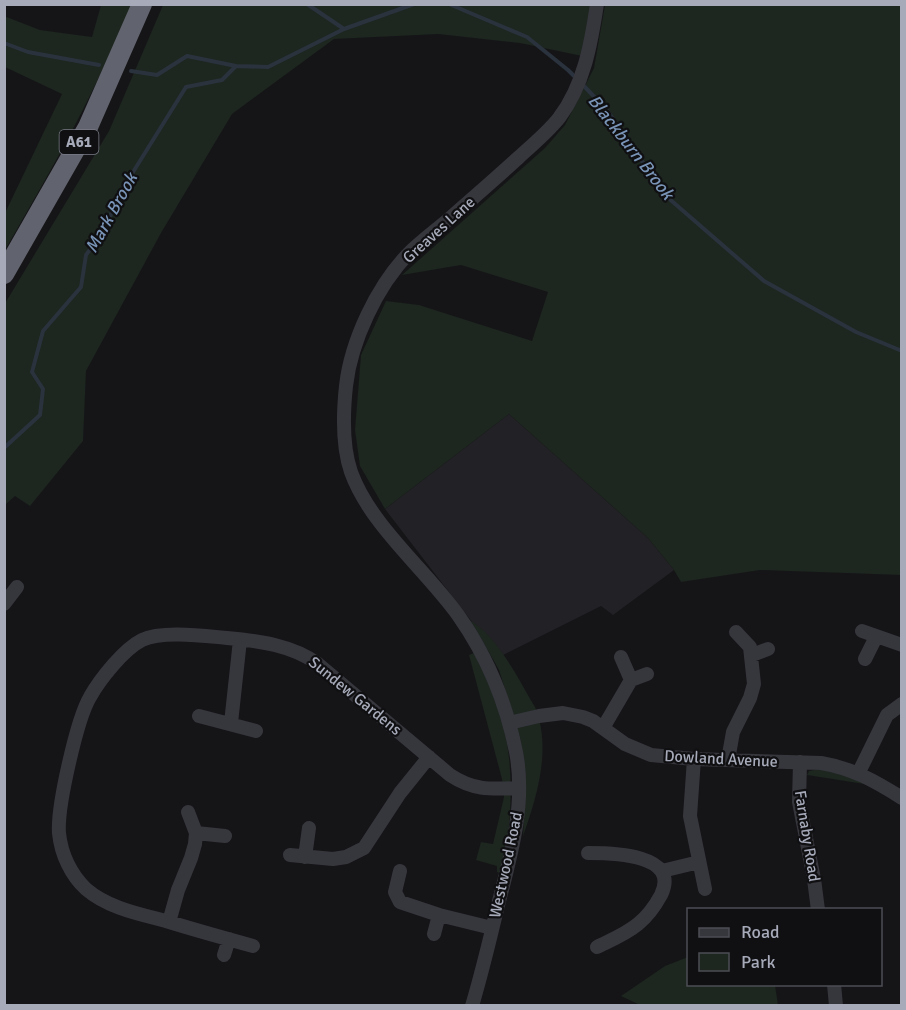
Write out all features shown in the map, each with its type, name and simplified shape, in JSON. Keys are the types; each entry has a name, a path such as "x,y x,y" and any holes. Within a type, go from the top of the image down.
{"highway":[{"name":"A61","path":"4,274 88,127 142,4"}],"street":[{"name":"Greaves Lane","path":"509,723 485,659 457,613 365,502 351,471 344,432 346,386 353,348 364,320 388,280 408,254 486,188 560,117 584,72 597,4"},
{"path":"4,604 17,587"},
{"path":"862,631 902,645"},
{"path":"728,760 733,732 754,684 750,647 736,632"},
{"name":"Sundew Gardens","path":"253,946 126,910 99,898 79,882 69,866 62,847 59,822 84,710 90,697 115,664 137,643 159,635 240,640 280,646 308,657 450,776 473,787 519,788"},
{"path":"865,659 876,637"},
{"path":"231,723 240,640"},
{"path":"752,655 768,649"},
{"path":"621,657 631,680"},
{"path":"603,728 631,680 647,674"},
{"path":"859,772 887,714 902,704"},
{"name":"Dowland Avenue","path":"509,723 563,713 583,717 636,750 651,755 836,765 859,772 902,798"},
{"path":"199,716 256,731"},
{"name":"Westwood Road","path":"472,1005 515,831 519,788 516,752 509,723"},
{"path":"290,855 339,858 364,848 400,793 429,757"},
{"path":"694,759 690,816 705,889"},
{"name":"Farnaby Road","path":"800,762 799,802 818,908"},
{"path":"169,922 177,890 191,858 196,833 188,812"},
{"path":"305,857 309,828"},
{"path":"196,833 225,836"},
{"path":"588,853 635,857 649,862 662,871 665,880 663,890 650,913 630,930 609,933 597,947"},
{"path":"662,871 699,862"},
{"path":"400,871 395,892 400,902 407,906 492,928"},
{"path":"434,934 439,915"},
{"path":"224,955 229,939"},
{"path":"834,986 839,1005"}],"shaded area":[{"path":"509,414 648,538 674,570 613,615 601,606 499,657 385,509"}],"green space":[{"path":"101,5 131,5 88,99 5,250 5,213 62,94 5,67 4,16 40,30 92,37"},
{"path":"163,5 591,5 582,56 520,43 438,34 334,39 232,114 161,233 86,371 83,441 30,506 15,496 5,505 4,305 109,131"},
{"path":"605,5 901,5 901,575 760,570 681,582 648,538 509,414 385,509 360,466 355,430 361,355 386,301 419,305 532,341 548,292 461,265 402,275 545,148 565,125 594,68"},
{"path":"466,618 477,625 497,645 535,707 540,723 541,772 523,836 526,777 520,738 499,670"},
{"path":"474,653 493,690 506,736 509,759 511,781 509,827 502,874 497,872 497,866 476,860 481,842 493,844 504,797 502,779 469,655"},
{"path":"819,769 839,772 871,785 807,775 809,771"},
{"path":"687,957 687,986 775,986 778,1005 640,1005 621,996 665,966"}],"waterway":[{"path":"307,4 344,29"},
{"name":"Blackburn Brook","path":"131,71 157,75 187,56 236,66 268,67 344,29 414,4"},
{"name":"Blackburn Brook","path":"449,4 527,37 577,79"},
{"path":"4,43 28,52 99,65"},
{"name":"Mark Brook","path":"4,448 40,415 43,389 32,372 43,331 81,287 86,255 107,227 115,201 186,87 222,80 236,66"},
{"name":"Blackburn Brook","path":"582,84 606,109 666,196 764,281 856,332 902,351"}]}
